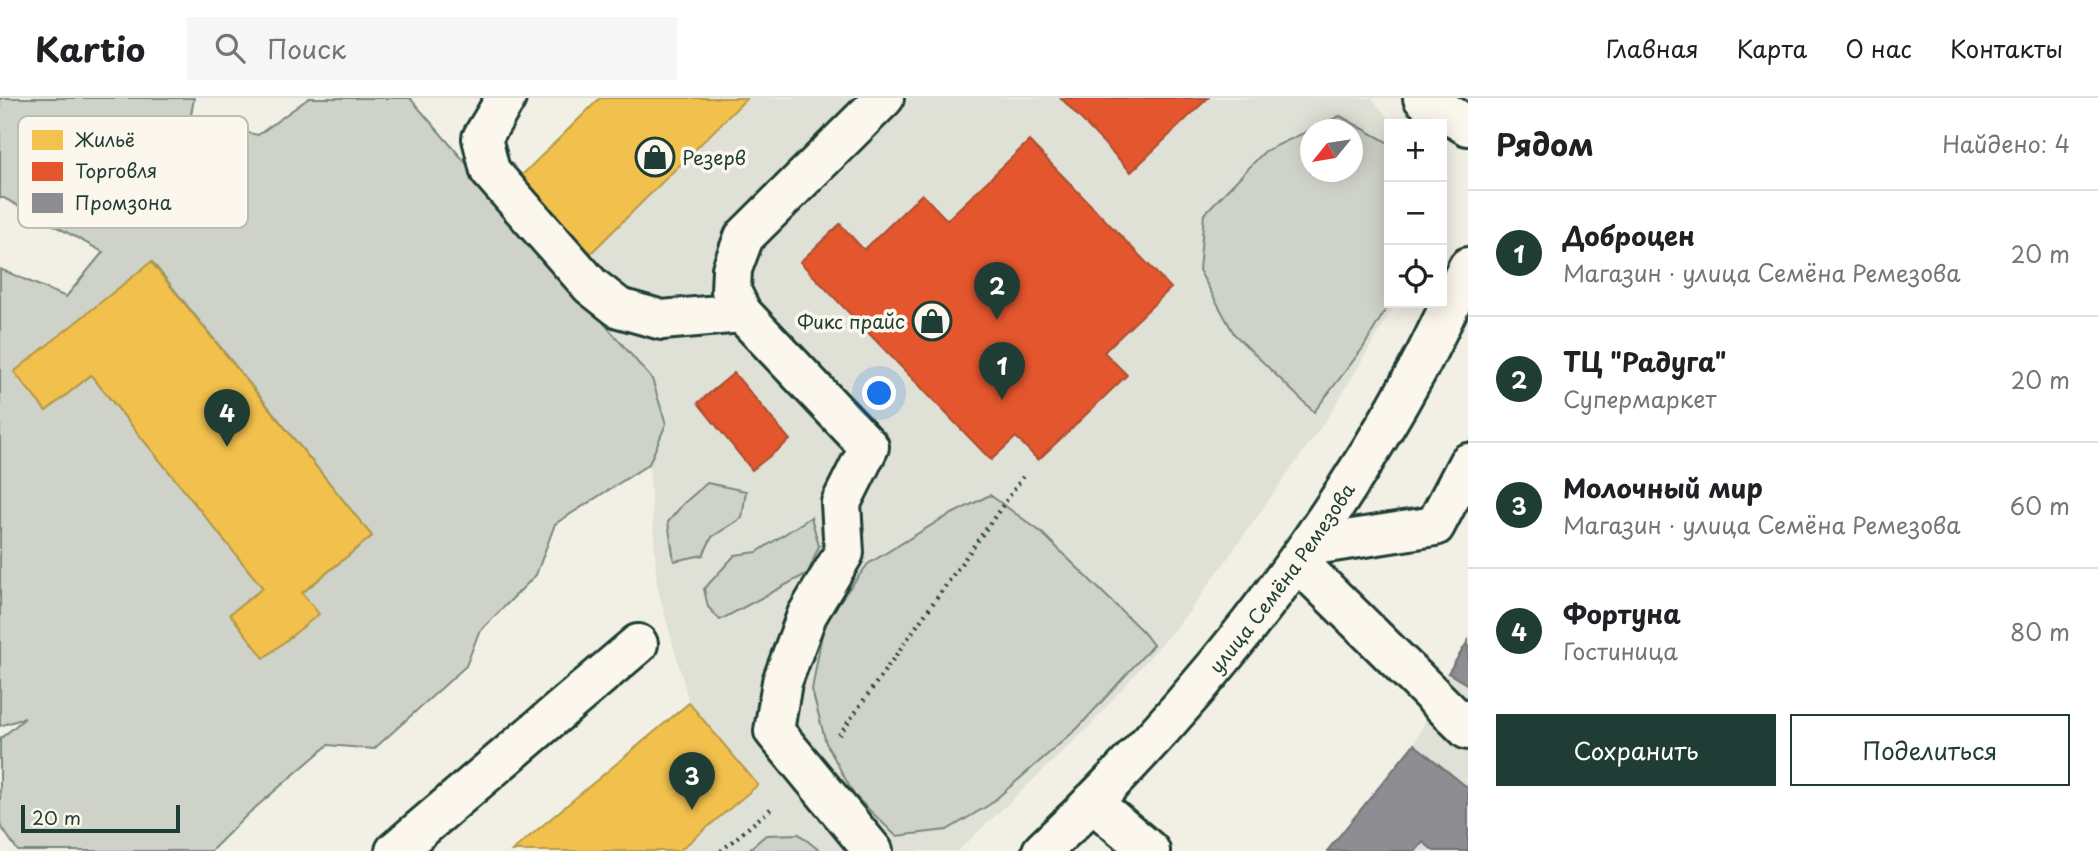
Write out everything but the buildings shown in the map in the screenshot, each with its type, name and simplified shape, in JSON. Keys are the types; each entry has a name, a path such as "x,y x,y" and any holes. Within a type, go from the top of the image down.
{"main road":[{"path":"506,98 482,138 490,171 591,286 618,308 662,320 742,313"},
{"path":"873,851 774,731 782,682 807,615 844,553 841,503 869,447 742,313 731,291 732,269 744,237 884,98"},
{"path":"1423,98 1468,126"},
{"name":"улица Семёна Ремезова","path":"1042,851 1157,735 1246,629 1302,554 1370,452 1413,377 1468,267"},
{"path":"1302,554 1435,526 1468,463"},
{"path":"1302,554 1468,730"},
{"path":"395,851 638,644"},
{"path":"1092,802 1150,851"}],"path":[{"path":"837,738 1023,477"},
{"path":"721,851 778,803"}],"shaded area":[{"path":"0,98 194,98 191,116 18,116 18,206 0,198"},
{"path":"309,98 410,98 652,379 666,424 649,464 555,524 536,575 479,632 466,666 374,749 328,745 248,814 211,851 18,851 0,825 0,739 25,718 0,726 0,269 66,297 103,252 59,228 248,228 248,133 258,135","holes":["152,262 372,536 302,593 230,614 263,588 91,375 46,411 15,372"]},
{"path":"747,98 1372,98 1389,119 1384,119 1384,308 1393,308 1331,413 1190,611 1088,728 958,851 679,851 758,785 689,703 657,586 649,464 666,424 568,281 591,253"},
{"path":"1363,129 1384,140 1384,308 1387,308 1363,348 1314,412 1234,334 1199,270 1204,214 1265,151 1300,135 1300,182 1363,182"},
{"path":"707,483 746,491 742,518 712,537 703,555 674,561 668,522 683,504"},
{"path":"990,495 1041,532 1153,645 1078,728 989,805 947,830 896,836 854,795 826,743 812,690 824,622 868,564 940,520"},
{"path":"811,517 819,546 808,573 720,620 708,607 704,589 735,555 757,552"},
{"path":"1468,641 1468,851 1327,851 1414,744 1448,673"},
{"path":"799,834 820,851 747,851 766,835"}],"place":[{"name":"Резерв","path":"655,157"},
{"name":"ТЦ \"Радуга\"","path":"997,320"},
{"name":"Фикс прайс","path":"932,321"},
{"name":"Доброцен","path":"1002,400"},
{"name":"Фортуна","path":"227,447"},
{"name":"Молочный мир","path":"692,810"}]}
